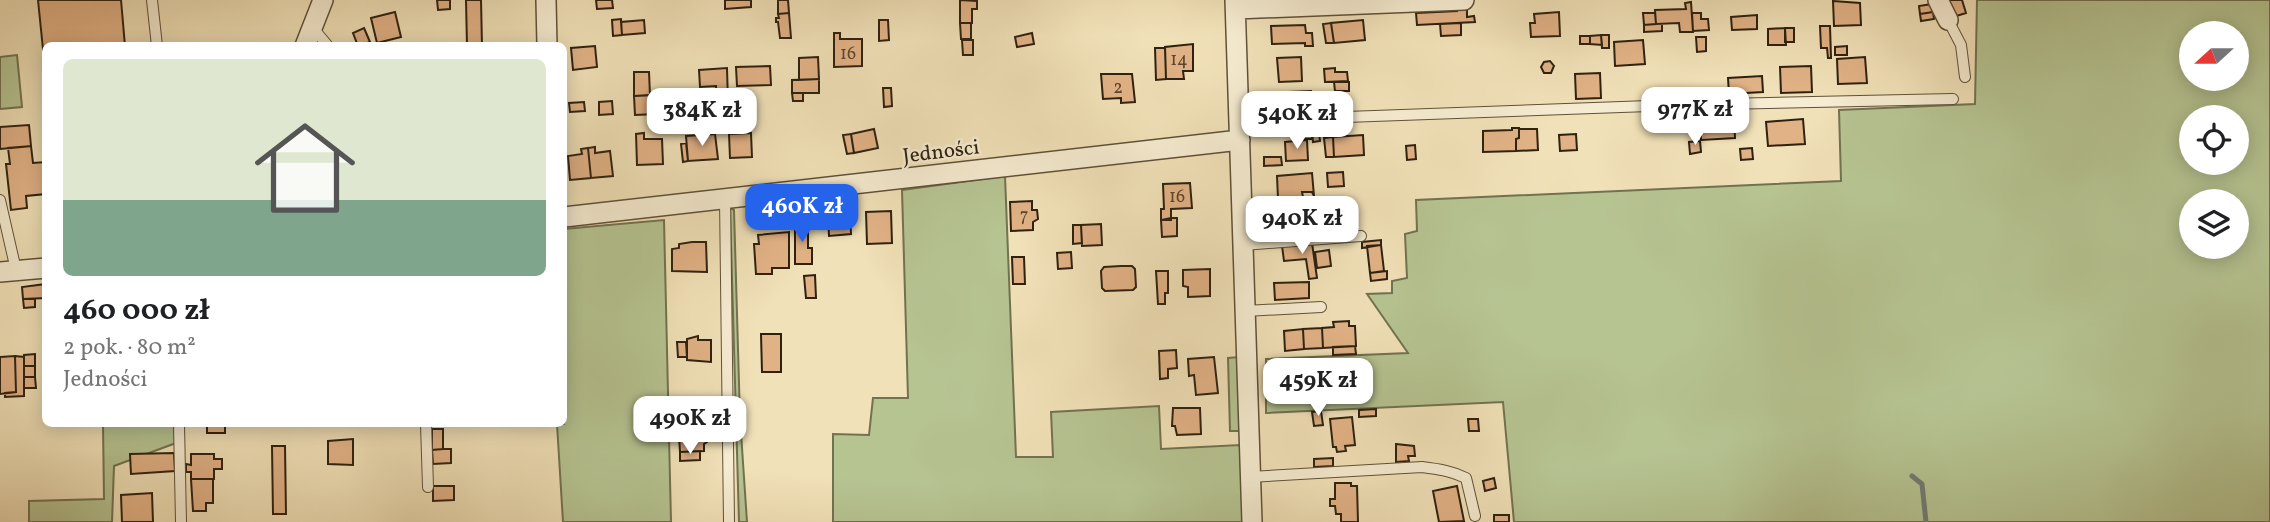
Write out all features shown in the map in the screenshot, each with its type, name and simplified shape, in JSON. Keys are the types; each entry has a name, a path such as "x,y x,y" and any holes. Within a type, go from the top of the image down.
{"street":[{"path":"309,36 323,0"},
{"path":"546,0 547,42"},
{"path":"1252,522 1236,5 1464,0"},
{"path":"1938,0 1948,20"},
{"name":"Jedności","path":"567,218 1240,131"},
{"path":"8,271 42,268"}],"lane":[{"path":"152,0 157,42"},
{"path":"1948,20 1961,45 1965,77"},
{"path":"1240,131 1677,105 1953,99"},
{"path":"725,199 729,522"},
{"path":"0,200 8,271"},
{"path":"1243,244 1361,236"},
{"path":"1245,311 1321,307"},
{"path":"179,427 181,522"},
{"path":"426,427 428,487"},
{"path":"1250,477 1422,467 1437,469 1466,478 1475,516"}],"green space":[{"path":"1977,0 2270,0 2270,522 1514,522 1503,402 1266,413 1266,359 1408,353 1367,294 1392,293 1392,281 1407,278 1405,234 1417,231 1416,200 1841,181 1839,110 1975,104"},
{"path":"17,55 22,107 0,109 0,57"},
{"path":"1005,176 1016,457 1053,457 1051,412 1159,406 1161,449 1240,445 1243,522 833,522 833,434 869,435 873,398 908,398 902,190"},
{"path":"730,208 734,210 740,418 747,522 739,522"},
{"path":"664,220 671,522 563,522 557,427 567,427 567,229"},
{"path":"1239,357 1241,431 1230,431 1228,358"},
{"path":"103,427 175,427 176,443 114,466 112,522 29,522 29,501 104,499"}],"building":[{"path":"38,0 121,0 125,42 42,42"},
{"path":"437,0 450,0 450,9 438,10"},
{"path":"466,0 481,0 482,42 467,42"},
{"path":"596,0 612,0 613,8 597,9"},
{"path":"725,0 751,0 751,7 725,9"},
{"path":"778,0 788,0 789,13 778,14"},
{"path":"960,0 977,1 977,9 972,9 972,23 960,23"},
{"path":"1949,0 1962,0 1966,13 1953,17"},
{"path":"1833,1 1860,3 1861,25 1834,26"},
{"path":"1691,2 1693,32 1680,32 1679,23 1656,24 1655,10 1686,9 1685,3"},
{"path":"1932,4 1933,12 1920,14 1919,6"},
{"path":"1457,6 1467,6 1467,17 1474,16 1475,22 1417,25 1416,13 1457,11"},
{"path":"395,12 401,37 377,42 371,18"},
{"path":"1559,12 1560,36 1531,37 1530,23 1535,23 1534,14"},
{"path":"1933,12 1934,19 1921,21 1920,14"},
{"path":"789,13 791,38 780,38 776,18 779,18 778,14"},
{"path":"1643,13 1655,13 1656,24 1644,25"},
{"path":"1692,13 1701,13 1701,19 1708,19 1709,30 1693,31"},
{"path":"1757,15 1757,29 1732,30 1731,17"},
{"path":"621,19 622,35 613,36 612,20"},
{"path":"644,20 645,33 622,35 621,22"},
{"path":"879,20 888,20 889,40 879,41"},
{"path":"1363,20 1365,40 1334,43 1331,23"},
{"path":"960,23 971,23 971,39 961,39"},
{"path":"1331,23 1334,43 1326,43 1323,24"},
{"path":"1461,23 1461,35 1441,36 1440,24"},
{"path":"1662,24 1662,31 1644,32 1644,25"},
{"path":"1305,25 1306,33 1312,33 1313,46 1305,46 1305,43 1272,44 1271,26"},
{"path":"1820,26 1830,26 1831,58 1828,58 1827,48 1821,48"},
{"path":"364,28 370,42 356,42 353,33"},
{"path":"1785,28 1794,28 1794,42 1785,42"},
{"path":"1785,28 1786,45 1768,45 1768,29"},
{"path":"834,33 840,33 840,39 862,39 862,66 834,67"},
{"path":"1032,33 1034,44 1017,47 1015,37"},
{"path":"1601,35 1602,45 1590,44 1590,36"},
{"path":"1601,35 1609,35 1609,48 1602,48"},
{"path":"1580,36 1590,36 1590,44 1580,44"},
{"path":"1696,37 1706,37 1706,51 1697,52"},
{"path":"962,40 973,40 973,55 963,55"},
{"path":"1643,40 1645,64 1615,66 1614,42"},
{"path":"1193,44 1193,71 1183,71 1184,79 1166,79 1165,47"},
{"path":"595,46 597,67 573,70 571,48"},
{"path":"1847,46 1847,55 1835,55 1835,47"},
{"path":"1155,48 1165,48 1166,79 1156,80"},
{"path":"818,57 819,79 799,80 799,58"},
{"path":"1301,57 1302,81 1279,82 1277,58"},
{"path":"1865,57 1867,83 1838,84 1837,59"},
{"path":"1550,61 1554,66 1551,73 1544,73 1541,67 1544,62"},
{"path":"770,66 771,85 737,86 736,67"},
{"path":"1811,66 1812,92 1781,93 1780,67"},
{"path":"727,68 728,103 716,103 716,86 700,87 699,70"},
{"path":"1335,68 1335,72 1347,72 1348,81 1325,82 1324,69"},
{"path":"634,72 649,72 650,95 634,96"},
{"path":"1600,73 1601,98 1576,99 1575,74"},
{"path":"1101,74 1132,74 1135,102 1121,103 1121,98 1103,99"},
{"path":"1762,76 1763,92 1729,94 1728,78"},
{"path":"819,79 819,93 792,93 792,80"},
{"path":"1334,82 1349,82 1349,91 1335,91"},
{"path":"883,88 891,88 892,106 884,107"},
{"path":"1311,91 1312,114 1288,115 1289,92"},
{"path":"792,93 803,93 803,101 793,101"},
{"path":"657,95 657,114 635,115 634,96"},
{"path":"612,101 613,114 599,115 599,102"},
{"path":"584,102 585,111 570,112 569,103"},
{"path":"1734,117 1735,138 1701,140 1700,118"},
{"path":"1803,119 1805,144 1768,146 1766,122"},
{"path":"1303,123 1311,123 1312,139 1304,139"},
{"path":"1311,123 1318,123 1320,141 1313,142"},
{"path":"29,125 31,146 0,149 0,127"},
{"path":"1519,128 1516,151 1483,152 1483,131"},
{"path":"874,129 878,148 854,153 851,134"},
{"path":"1519,129 1537,129 1538,150 1516,151"},
{"path":"644,133 644,139 662,139 663,164 637,165 636,134"},
{"path":"751,133 752,157 730,158 729,134"},
{"path":"715,134 718,159 688,161 686,136"},
{"path":"851,134 854,153 847,154 843,135"},
{"path":"1576,134 1577,150 1560,151 1559,135"},
{"path":"1363,135 1364,155 1334,157 1333,137"},
{"path":"1333,137 1334,157 1326,157 1324,138"},
{"path":"1307,140 1308,160 1286,161 1285,142"},
{"path":"1700,141 1701,152 1690,154 1689,142"},
{"path":"686,143 688,161 683,162 681,144"},
{"path":"1415,145 1416,159 1407,160 1406,146"},
{"path":"31,146 33,163 42,162 42,194 26,196 27,208 11,210 6,164 10,164 8,148"},
{"path":"595,147 595,153 610,151 613,176 591,178 588,148"},
{"path":"588,148 591,178 570,180 568,156 582,154 581,149"},
{"path":"1752,148 1753,159 1741,160 1740,149"},
{"path":"1264,157 1281,157 1282,165 1264,166"},
{"path":"1343,172 1344,186 1328,187 1327,173"},
{"path":"1312,173 1314,196 1312,192 1302,192 1303,197 1278,199 1277,176"},
{"path":"1190,183 1192,208 1171,209 1171,220 1161,220 1161,209 1164,209 1163,184"},
{"path":"1032,201 1032,210 1037,210 1038,219 1033,222 1033,230 1011,231 1010,202"},
{"path":"891,211 892,243 867,244 866,212"},
{"path":"850,213 851,234 829,236 828,214"},
{"path":"1177,218 1177,236 1162,237 1161,220"},
{"path":"795,222 808,222 808,248 812,248 812,264 795,264"},
{"path":"1313,223 1314,237 1301,238 1300,224"},
{"path":"1101,224 1102,245 1082,246 1081,225"},
{"path":"1300,224 1301,238 1270,240 1269,226"},
{"path":"1073,225 1081,225 1082,243 1073,244"},
{"path":"789,232 789,268 772,268 772,274 756,274 754,244 759,244 758,235"},
{"path":"1381,240 1381,245 1362,248 1362,242"},
{"path":"706,242 707,272 672,271 672,249 679,248 679,244"},
{"path":"1312,243 1317,278 1309,279 1306,259 1284,261 1282,246"},
{"path":"1381,245 1384,271 1370,273 1367,246"},
{"path":"1329,250 1331,266 1317,268 1315,252"},
{"path":"1071,252 1072,268 1058,269 1057,253"},
{"path":"1012,257 1024,257 1025,284 1013,284"},
{"path":"1132,266 1135,269 1136,287 1133,290 1105,291 1102,288 1101,271 1104,267"},
{"path":"1210,269 1210,296 1188,297 1188,287 1183,286 1183,270"},
{"path":"1156,271 1168,271 1165,304 1158,304"},
{"path":"1387,271 1387,279 1371,281 1370,273"},
{"path":"815,275 816,298 806,298 804,276"},
{"path":"1309,282 1309,298 1275,300 1274,283"},
{"path":"42,284 42,298 23,299 22,287"},
{"path":"23,299 35,299 35,307 24,308"},
{"path":"1349,321 1349,326 1355,326 1356,346 1323,348 1322,328 1334,327 1333,322"},
{"path":"1322,328 1323,348 1304,349 1303,329"},
{"path":"1303,329 1304,349 1285,351 1284,331"},
{"path":"761,334 781,334 781,372 762,372"},
{"path":"698,336 698,340 711,340 711,362 687,360 687,339"},
{"path":"677,342 686,342 687,357 678,357"},
{"path":"1355,346 1356,354 1333,355 1333,347"},
{"path":"1176,350 1177,368 1168,369 1168,378 1160,379 1159,351"},
{"path":"35,354 35,366 24,366 24,355"},
{"path":"15,356 16,392 0,394 0,357"},
{"path":"15,356 24,357 24,396 5,397 5,393 16,392"},
{"path":"1214,357 1218,393 1196,395 1194,375 1189,376 1188,359"},
{"path":"24,366 35,366 35,377 24,377"},
{"path":"24,377 35,377 36,388 24,388"},
{"path":"1173,408 1200,408 1201,434 1177,435 1175,426 1172,426"},
{"path":"1376,409 1376,416 1359,417 1359,410"},
{"path":"1321,411 1323,425 1314,426 1312,412"},
{"path":"1352,417 1355,445 1345,446 1346,451 1337,452 1336,447 1333,447 1330,419"},
{"path":"1468,419 1478,419 1479,431 1469,431"},
{"path":"678,420 697,420 697,427 703,427 707,434 704,451 680,452"},
{"path":"207,427 225,427 225,433 207,433"},
{"path":"432,429 443,429 443,449 432,450"},
{"path":"353,439 353,465 328,464 328,441"},
{"path":"1396,444 1414,446 1415,456 1408,456 1409,461 1396,462"},
{"path":"272,446 285,446 286,514 273,514"},
{"path":"451,449 451,463 433,464 432,450"},
{"path":"700,451 700,460 680,461 680,452"},
{"path":"174,453 175,471 131,474 130,454"},
{"path":"191,454 214,454 214,459 222,459 222,469 214,469 214,479 191,479 191,472 186,472 186,464 191,465"},
{"path":"1333,458 1333,466 1314,467 1314,459"},
{"path":"1494,478 1496,488 1485,491 1483,481"},
{"path":"191,479 213,479 213,503 206,503 206,511 193,511"},
{"path":"1335,483 1351,483 1351,486 1357,486 1358,522 1341,522 1341,514 1336,514 1335,506 1330,506 1330,499 1335,499"},
{"path":"433,486 454,486 454,500 433,501"},
{"path":"1457,486 1464,521 1439,522 1433,491"},
{"path":"152,493 153,522 122,522 121,495"},
{"path":"1494,515 1509,515 1509,522 1494,522"}],"waterway":[{"path":"1912,476 1922,484 1926,522"}]}
